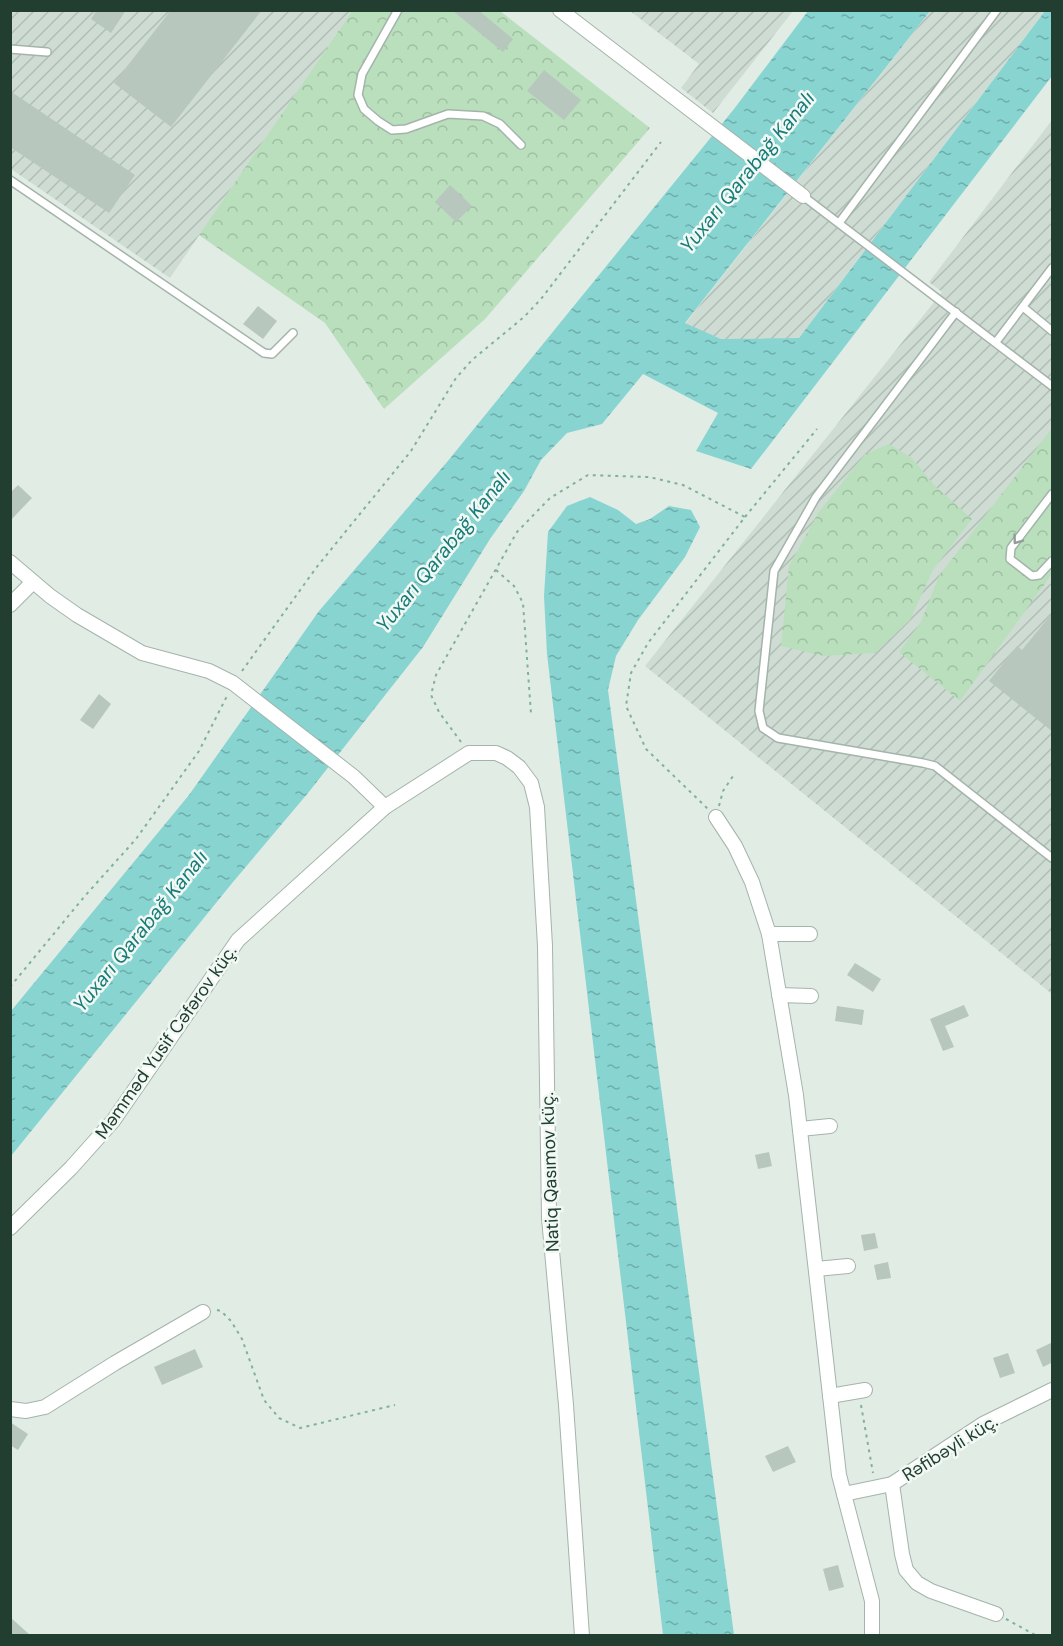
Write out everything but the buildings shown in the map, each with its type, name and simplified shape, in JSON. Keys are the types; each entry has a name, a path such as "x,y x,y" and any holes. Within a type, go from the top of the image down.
{"street":[{"path":"560,10 803,196"},
{"path":"10,562 77,615 142,653 209,671 234,683 354,777 386,807"},
{"path":"10,605 33,582"},
{"name":"Məmməd Yusif Cəfərov küç.","path":"10,1228 71,1168 113,1121 238,940 386,807 469,753"},
{"name":"Natiq Qasımov küç.","path":"469,753 496,753 519,767 531,783 537,807 545,946 549,1218 566,1405 582,1635"},
{"path":"716,817 735,846 752,882 769,934 800,1129 839,1475 872,1602 872,1635"},
{"path":"769,934 810,934"},
{"path":"779,995 811,996"},
{"path":"800,1129 830,1126"},
{"path":"816,1269 848,1266"},
{"path":"10,1409 26,1411 45,1407 114,1363 203,1312"},
{"name":"Rəfibəyli küç.","path":"844,1494 892,1484 983,1424 1053,1390"},
{"path":"830,1396 862,1395"},
{"path":"892,1484 906,1570 917,1583 932,1592 996,1614"}],"lane":[{"path":"399,10 362,74 358,95 364,109 378,122 392,130 406,129 448,114 483,116 500,124 521,145"},
{"path":"839,223 997,10"},
{"path":"10,49 47,52"},
{"path":"10,180 264,353 272,354 293,333"},
{"path":"803,196 1053,386"},
{"path":"996,342 1053,268"},
{"path":"1023,307 1053,331"},
{"path":"956,312 816,497 774,571 759,711 763,728 778,738 935,766 1053,858"},
{"path":"1053,494 1011,548 1010,559 1032,576 1039,575 1053,561"}],"path":[{"path":"10,987 143,830 199,751 234,683 316,568 411,451 456,378 472,360 524,317 540,299 661,142"},
{"path":"735,773 723,791 716,817 646,749 626,705 631,673 648,643 745,517 817,429"},
{"path":"469,753 439,712 431,696 436,675 517,532 550,498 588,475 649,477 683,485 745,517"},
{"path":"496,570 514,586 523,603 531,714"},
{"path":"203,1312 214,1309 221,1311 231,1321 242,1339 264,1400 279,1418 300,1428 395,1405"},
{"path":"862,1395 876,1488"},
{"path":"996,1614 1037,1635"}],"shaded area":[{"path":"10,11 352,11 170,278 11,169"},
{"path":"630,11 793,11 713,113 681,88 699,64"},
{"path":"930,11 1045,11 798,339 721,339 685,324"},
{"path":"1052,120 1052,994 645,666 942,292 929,282"}],"green space":[{"path":"352,11 500,11 650,128 485,319 384,409 325,323 199,235"},
{"path":"1052,428 1052,574 960,701 899,652 921,622 939,576"},
{"path":"889,444 912,458 934,485 972,519 933,570 910,620 875,653 824,656 781,646 789,566 818,513 865,454"}],"water":[{"name":"Yuxarı Qarabağ Kanalı","path":"808,11 930,11 685,323 721,339 799,338 1045,11 1052,11 1052,76 751,469 696,451 718,413 643,374 602,424 567,433 541,460 524,491 490,539 423,647 308,793 11,1156 11,1011 189,795 319,611 447,462 734,109"},
{"path":"590,497 618,510 636,524 650,519 669,506 691,510 700,527 685,557 638,620 616,656 608,690 734,1635 663,1635 547,654 544,596 548,532 567,506"}]}
